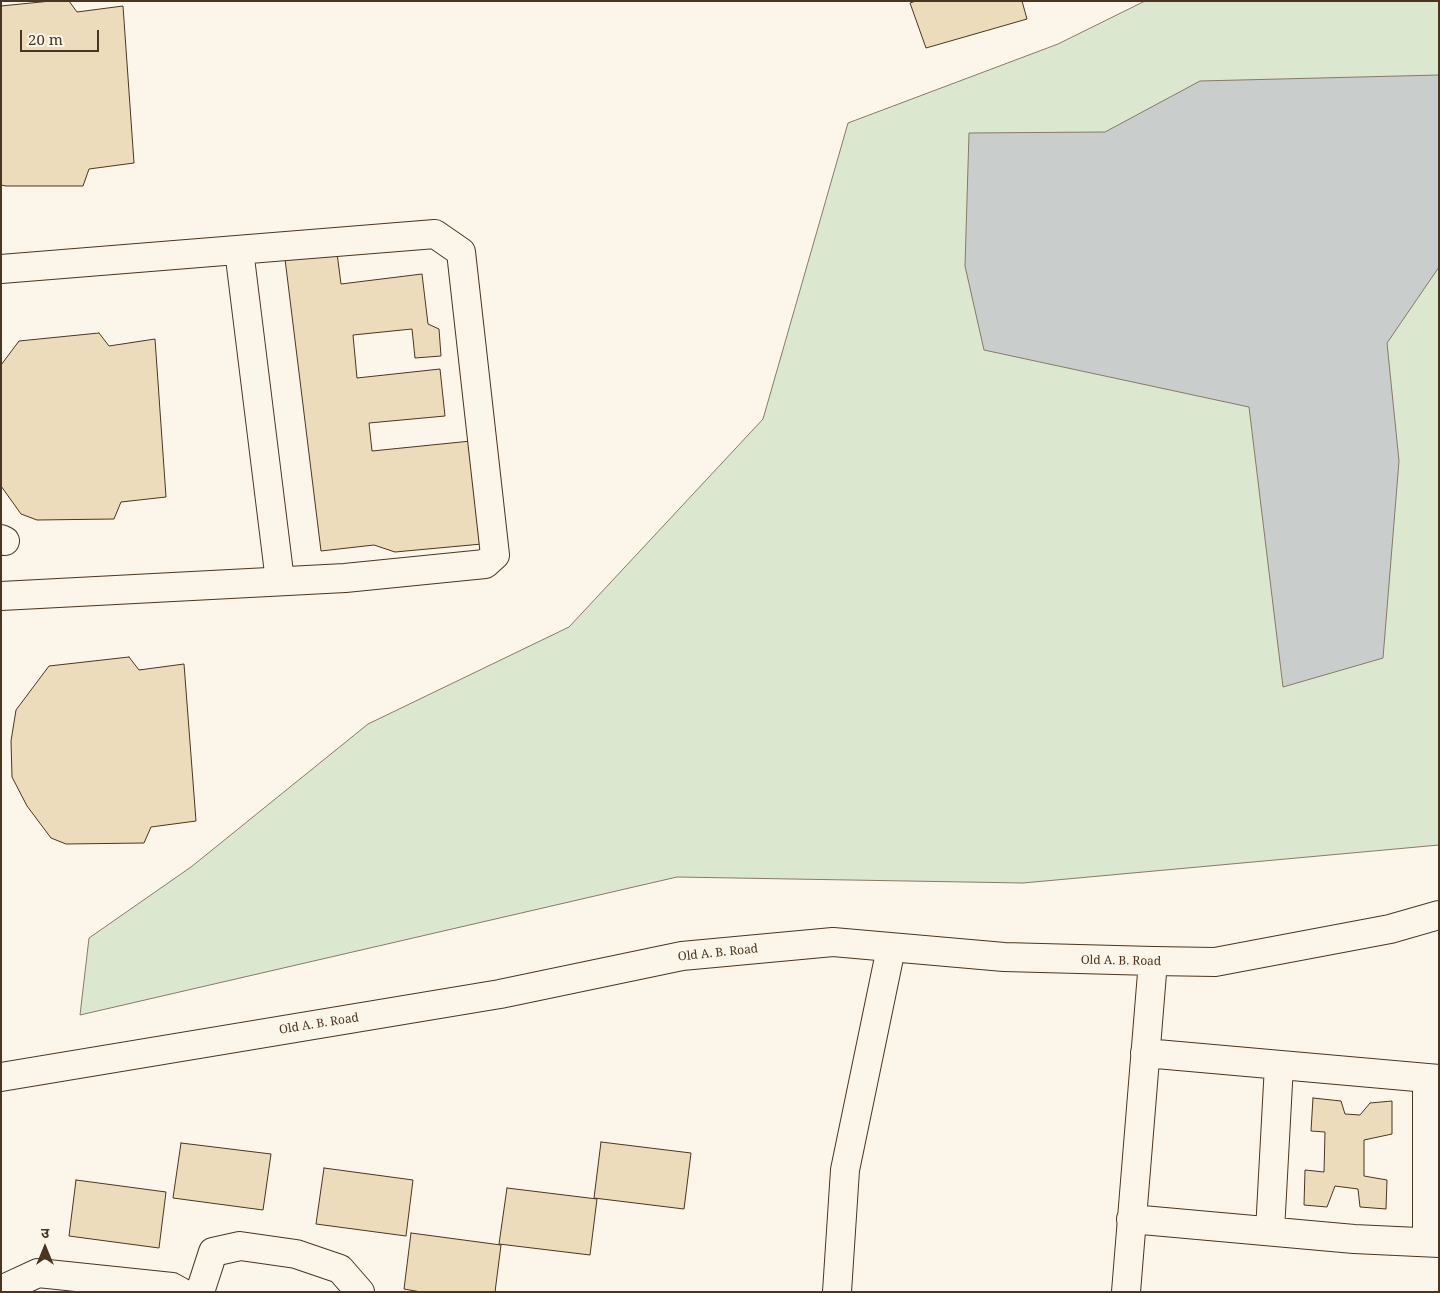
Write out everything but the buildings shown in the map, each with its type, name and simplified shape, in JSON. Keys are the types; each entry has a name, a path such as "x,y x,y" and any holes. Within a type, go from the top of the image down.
{"street":[{"path":"1,269 435,234 461,252 495,555 485,564 346,578 1,596"},
{"path":"240,250 280,581"},
{"name":"Old A. B. Road","path":"1,1077 500,994 682,956 832,942 1004,958 1215,962 1390,929 1439,915"},
{"path":"837,1292 845,1170 891,948"},
{"path":"1126,1292 1153,961"},
{"path":"1132,1219 1354,1239 1433,1235 1433,1078 1145,1053"},
{"path":"1270,1231 1279,1065"},
{"path":"200,1292 213,1252 240,1246 296,1254 340,1269 360,1292"},
{"path":"1,1290 38,1273 172,1287 181,1292"}],"green space":[{"path":"1145,1 1439,1 1439,845 1023,883 677,877 80,1015 89,938 191,867 368,724 569,627 763,419 848,123 1058,44"}],"shaded area":[{"path":"1439,75 1439,267 1387,343 1399,461 1383,658 1283,687 1249,407 984,350 965,266 969,133 1105,132 1200,81"}]}
